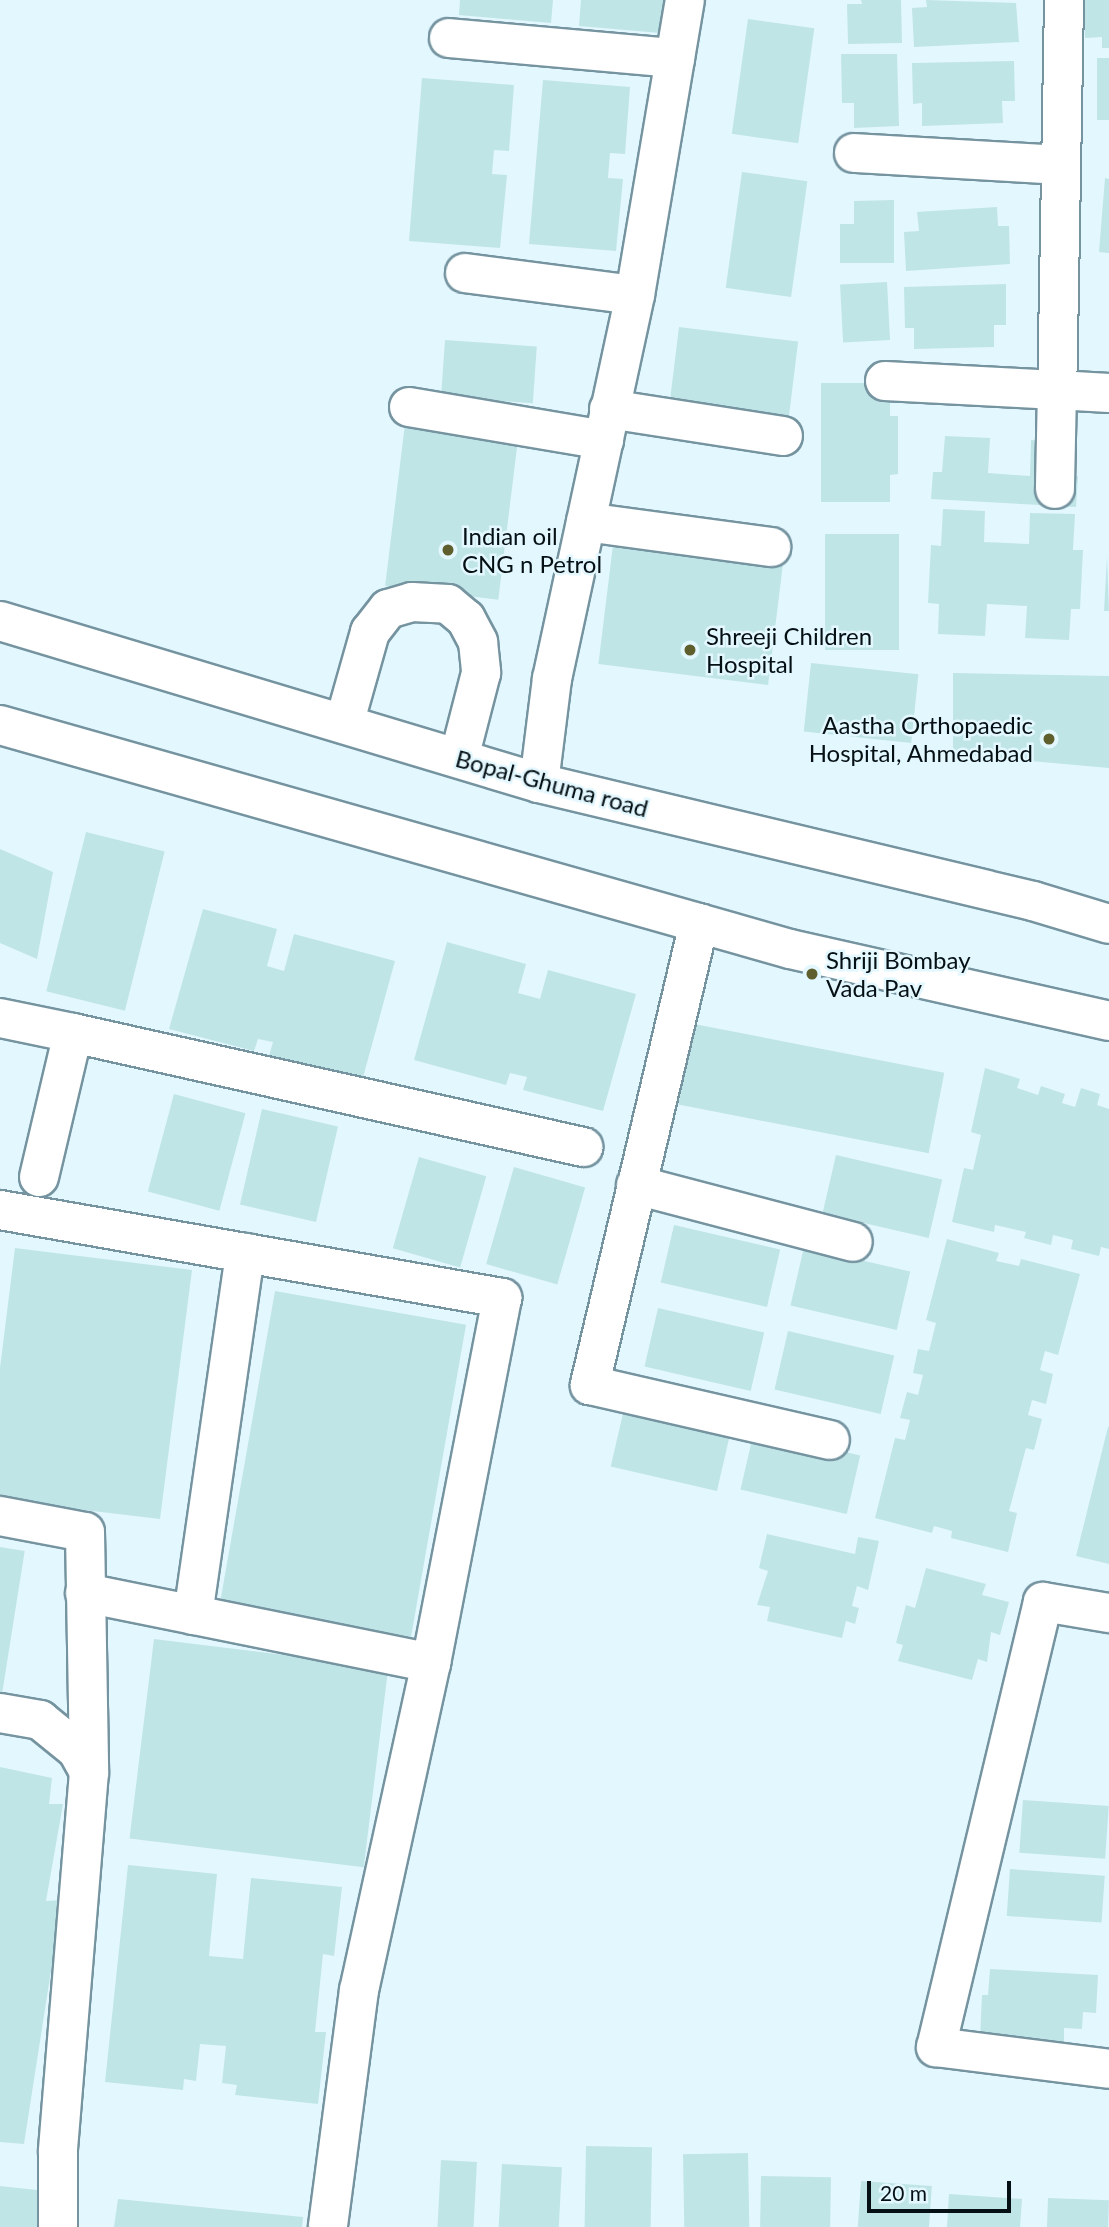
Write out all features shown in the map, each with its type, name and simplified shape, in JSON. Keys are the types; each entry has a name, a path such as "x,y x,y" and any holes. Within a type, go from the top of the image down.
{"street":[{"path":"539,783 552,679 635,295 685,0"},
{"path":"1055,489 1064,0"},
{"path":"449,38 675,58"},
{"path":"854,153 1060,165"},
{"path":"465,273 635,295"},
{"path":"885,381 1109,393"},
{"path":"409,407 783,436"},
{"path":"586,522 771,547"},
{"path":"344,724 370,632 388,610 412,602 448,604 466,619 478,642 481,673 459,758"},
{"name":"Bopal-Ghuma road","path":"0,621 539,783 1033,901 1109,924"},
{"path":"0,725 790,949 1109,1021"},
{"path":"699,923 635,1185 590,1385 830,1440"},
{"path":"0,1018 583,1147"},
{"path":"40,1177 73,1033"},
{"path":"635,1185 853,1242"},
{"path":"0,1210 502,1298 431,1664 359,1990 328,2227"},
{"path":"193,1615 245,1253"},
{"path":"0,1516 85,1532 89,1772 58,2152 58,2227"},
{"path":"85,1593 431,1664"},
{"path":"1109,1613 1043,1602 936,2047 1109,2069"},
{"path":"0,1713 40,1720 77,1750 89,1772"}],"building":[{"path":"460,0 553,0 551,23 459,15"},
{"path":"581,0 674,0 672,34 579,26"},
{"path":"861,0 901,0 902,43 848,44 847,4 862,4"},
{"path":"926,0 1016,3 1019,42 914,47 912,8 927,7"},
{"path":"1083,0 1109,0 1109,48 1102,48 1102,37 1085,38"},
{"path":"748,19 814,28 798,143 732,134"},
{"path":"841,54 897,54 899,126 854,128 854,103 842,103"},
{"path":"1097,58 1109,58 1109,120 1097,120"},
{"path":"1014,61 1015,101 1002,101 1003,123 922,126 922,103 913,104 912,63"},
{"path":"422,78 514,85 509,151 494,150 492,174 507,175 500,248 409,241"},
{"path":"543,80 630,87 625,154 610,153 608,178 623,179 616,251 529,244"},
{"path":"742,172 807,181 791,297 726,288"},
{"path":"1105,178 1109,179 1109,253 1099,252"},
{"path":"894,200 894,263 840,263 840,224 854,224 854,201"},
{"path":"997,207 998,226 1009,226 1010,264 906,271 904,232 919,231 917,212"},
{"path":"887,282 890,340 843,342 840,284"},
{"path":"1006,284 1006,325 994,325 994,347 914,349 914,328 905,328 904,287"},
{"path":"679,327 798,342 788,422 669,407"},
{"path":"445,340 537,346 533,403 441,397"},
{"path":"821,383 890,383 890,416 898,416 898,474 890,475 890,502 821,502"},
{"path":"405,424 518,438 498,600 385,586"},
{"path":"945,436 990,438 988,473 1030,476 1031,440 1065,443 1064,475 1078,476 1076,507 931,499 933,472 942,472"},
{"path":"943,509 985,511 984,542 1029,544 1030,513 1075,514 1073,550 1083,550 1080,609 1071,609 1069,640 1025,638 1027,606 987,604 985,636 938,634 939,604 928,603 931,545 941,546"},
{"path":"825,534 899,534 899,650 825,650"},
{"path":"613,545 783,566 768,685 598,664"},
{"path":"1107,557 1109,611 1104,611"},
{"path":"811,663 918,674 911,743 804,732"},
{"path":"953,673 1109,676 1109,768 953,754"},
{"path":"86,832 165,852 125,1011 46,991"},
{"path":"0,849 53,872 37,959 0,943"},
{"path":"203,909 277,929 267,966 284,971 294,934 395,961 362,1081 269,1056 273,1042 258,1039 254,1051 169,1029"},
{"path":"447,942 526,964 518,993 540,999 548,970 636,994 603,1111 523,1090 527,1077 510,1073 506,1085 414,1060"},
{"path":"694,1024 944,1073 929,1153 678,1104"},
{"path":"985,1068 1020,1079 1017,1088 1038,1095 1041,1086 1065,1094 1062,1103 1075,1107 1081,1088 1100,1094 1097,1105 1109,1109 1109,1249 1101,1247 1099,1256 1071,1249 1073,1240 1053,1235 1051,1245 1024,1238 1026,1232 995,1225 994,1232 952,1222 964,1168 973,1170 981,1135 971,1132"},
{"path":"174,1094 245,1113 219,1211 148,1192"},
{"path":"262,1109 338,1127 316,1222 240,1204"},
{"path":"836,1155 942,1180 929,1238 823,1213"},
{"path":"419,1157 486,1176 460,1268 393,1248"},
{"path":"514,1167 585,1187 557,1284 486,1264"},
{"path":"674,1225 780,1250 767,1307 661,1282"},
{"path":"947,1239 999,1253 996,1261 1019,1266 1021,1259 1080,1274 1058,1355 1045,1351 1040,1370 1053,1374 1046,1404 1032,1400 1028,1415 1042,1419 1034,1450 1026,1448 1009,1511 1017,1513 1008,1552 951,1538 952,1531 934,1526 932,1533 875,1518 895,1438 905,1440 910,1420 900,1418 907,1392 918,1395 923,1375 913,1373 918,1349 929,1351 936,1323 926,1320"},
{"path":"804,1247 910,1272 897,1330 791,1305"},
{"path":"15,1248 192,1270 160,1519 0,1500 0,1368"},
{"path":"275,1291 466,1325 411,1637 220,1603"},
{"path":"658,1308 764,1333 751,1391 645,1366"},
{"path":"788,1331 894,1356 881,1414 775,1389"},
{"path":"624,1409 730,1434 717,1491 611,1466"},
{"path":"1109,1427 1109,1564 1076,1556"},
{"path":"754,1431 860,1456 847,1514 741,1489"},
{"path":"767,1534 855,1554 858,1537 879,1541 868,1590 857,1586 852,1606 859,1608 855,1624 846,1621 842,1638 767,1621 770,1607 757,1605 768,1571 759,1568"},
{"path":"0,1547 25,1551 0,1698"},
{"path":"926,1568 986,1584 982,1595 1009,1602 1000,1635 991,1632 987,1662 978,1659 972,1680 898,1661 903,1645 896,1643 906,1605 915,1608"},
{"path":"154,1639 388,1668 364,1867 130,1839"},
{"path":"0,1767 52,1778 49,1804 63,1804 46,1901 62,1900 24,2144 0,2142"},
{"path":"1023,1800 1109,1806 1105,1859 1019,1853"},
{"path":"128,1865 217,1874 209,1956 243,1959 251,1878 342,1887 334,1956 323,1954 315,2032 326,2032 318,2104 235,2095 237,2085 222,2083 226,2046 200,2044 196,2081 184,2079 183,2090 105,2082"},
{"path":"1010,1869 1105,1876 1101,1923 1007,1916"},
{"path":"990,1969 1098,1975 1096,2013 1083,2012 1082,2029 1064,2028 1064,2043 980,2039 982,1995 988,1995"},
{"path":"586,2146 652,2147 651,2227 585,2227"},
{"path":"748,2153 749,2227 684,2227 683,2154"},
{"path":"441,2160 477,2162 474,2227 437,2227"},
{"path":"502,2164 562,2167 559,2227 499,2227"},
{"path":"761,2176 831,2177 830,2227 760,2227"},
{"path":"861,2181 932,2186 929,2227 858,2227"},
{"path":"0,2186 46,2191 42,2227 0,2227"},
{"path":"949,2194 1022,2199 1020,2227 947,2227"},
{"path":"1048,2198 1109,2200 1108,2227 1047,2227"},
{"path":"118,2199 303,2217 302,2227 114,2227"}],"place":[{"name":"Indian oil CNG n Petrol","path":"448,550"},
{"name":"Shreeji Children Hospital","path":"690,650"},
{"name":"Aastha Orthopaedic Hospital, Ahmedabad","path":"1049,739"},
{"name":"Shriji Bombay Vada Pav","path":"812,974"}]}
